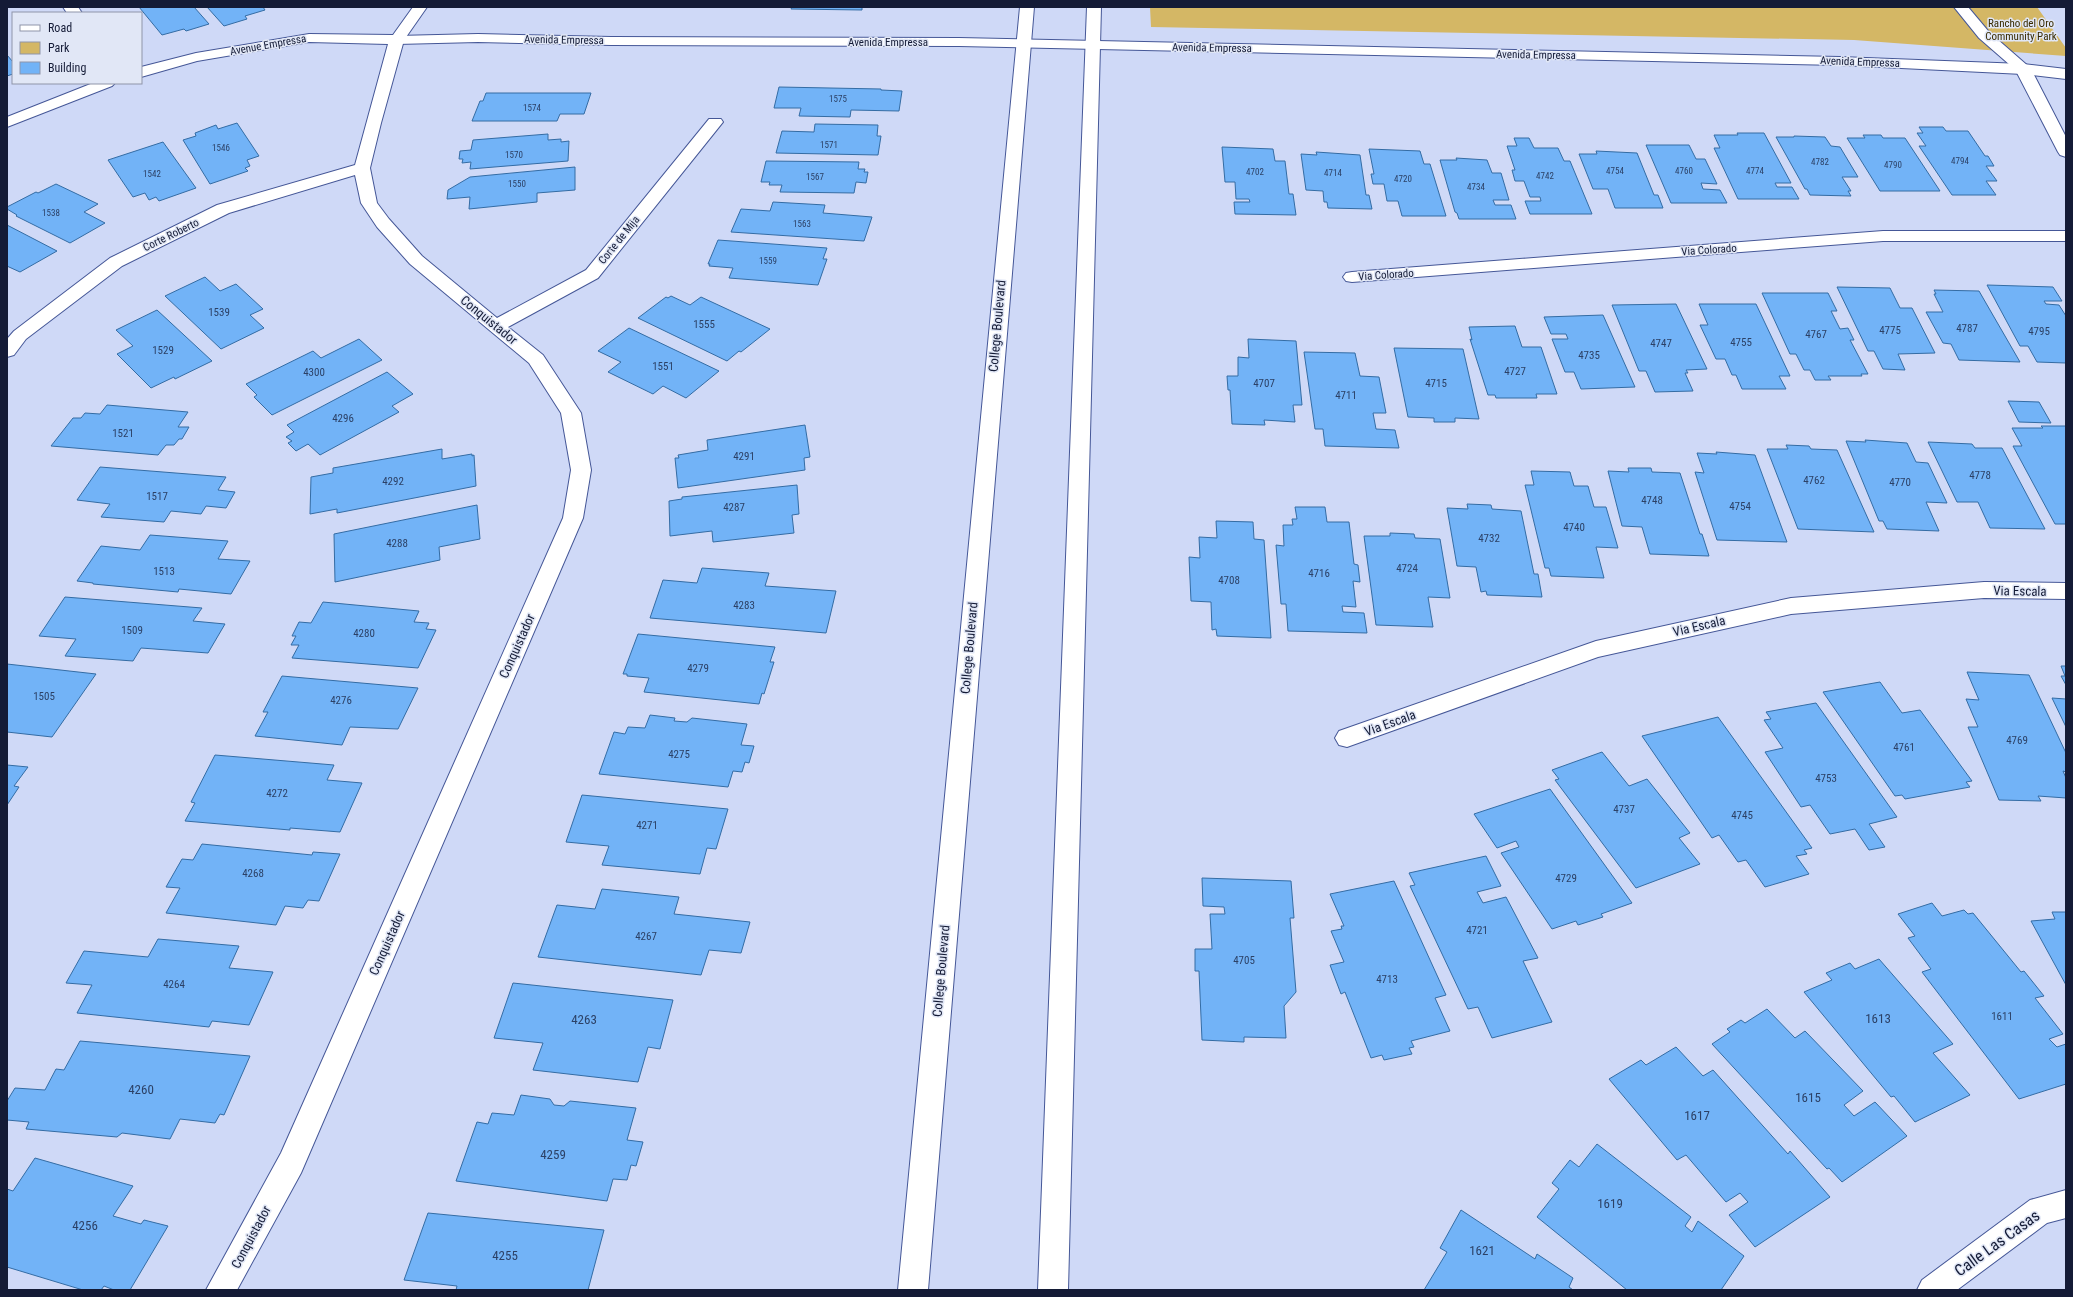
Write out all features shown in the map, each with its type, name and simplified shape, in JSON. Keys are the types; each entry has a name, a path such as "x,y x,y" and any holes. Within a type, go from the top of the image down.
{"street":[{"path":"397,40 420,7"},
{"name":"College Boulevard","path":"913,1290 1022,44 1027,7"},
{"path":"1053,1290 1094,7"},
{"name":"Avenue Empressa","path":"142,72 196,57 310,38 397,40"},
{"name":"Avenida Empressa","path":"397,40 478,38 619,41 959,42 1840,61 2023,69 2066,74"},
{"name":"Conquistador","path":"221,1290 291,1163 573,518 581,470 571,413 536,359 416,260 383,224 369,203 362,168 373,122 397,40"},
{"path":"2023,69 2066,152"},
{"path":"7,122 104,84"},
{"name":"Corte de Mija","path":"496,326 592,274 715,122"},
{"name":"Corte Roberto","path":"7,351 20,335 116,262 223,209 362,168"},
{"name":"Via Colorado","path":"1352,277 1883,236 2066,236"},
{"name":"Via Escala","path":"1347,738 1596,649 1791,606 1984,590 2066,591"},
{"name":"Calle Las Casas","path":"1932,1290 2040,1210 2066,1204"}],"lane":[{"path":"1961,7 1984,35 2023,69"}],"green space":[{"name":"Rancho del Oro Community Park","path":"1150,7 2037,7 2066,48 2066,56 1854,40 1151,27"}],"building":[{"path":"139,7 194,7 209,24 186,31 184,29 162,35"},
{"path":"207,7 263,7 265,10 245,16 247,19 224,26"},
{"path":"792,7 862,7 862,10 791,9"},
{"path":"7,55 12,61 12,74 7,76"},
{"path":"779,87 881,89 902,91 899,111 851,110 850,117 799,116 801,108 774,108"},
{"path":"486,93 591,93 584,114 560,114 557,121 472,121 480,101 483,101"},
{"path":"237,123 259,156 247,160 250,166 245,168 248,171 210,184 183,140 196,136 195,133 216,125 218,129"},
{"path":"815,124 878,125 877,136 881,136 878,155 776,153 782,131 814,132"},
{"path":"1919,127 1943,127 1946,131 1968,131 1985,156 1988,156 1994,166 1986,166 1997,181 1986,181 1996,195 1952,195 1919,146 1926,146 1917,133 1923,133"},
{"path":"1737,133 1764,133 1791,183 1775,183 1777,187 1792,187 1799,199 1738,199 1714,148 1720,148 1714,135 1738,135"},
{"path":"548,134 548,140 561,139 561,142 569,141 568,161 470,169 471,162 462,163 463,159 459,159 460,151 471,150 473,140"},
{"path":"1863,135 1881,135 1883,138 1905,138 1940,191 1880,191 1847,138 1865,138"},
{"path":"1776,137 1825,137 1831,146 1840,147 1858,177 1842,177 1851,191 1848,191 1851,196 1810,195 1807,189 1805,189"},
{"path":"1514,138 1529,138 1534,148 1558,148 1564,161 1570,161 1592,214 1530,214 1525,201 1541,201 1540,197 1530,197 1524,181 1515,181 1512,170 1515,170 1507,146 1517,146"},
{"path":"163,142 196,188 159,201 156,197 149,200 145,193 133,197 108,160"},
{"path":"1646,145 1689,145 1696,159 1705,159 1717,184 1701,183 1703,189 1720,190 1727,203 1671,203"},
{"path":"1222,147 1273,149 1275,161 1285,161 1289,194 1293,194 1296,215 1235,214 1234,202 1250,202 1249,199 1236,199 1235,182 1225,182"},
{"path":"1369,149 1420,151 1424,164 1430,164 1446,216 1402,216 1398,201 1387,201 1384,184 1373,184 1371,174 1374,174"},
{"path":"1596,151 1637,153 1654,195 1658,195 1663,208 1615,208 1608,189 1593,189 1579,154 1597,154"},
{"path":"1316,152 1360,155 1366,195 1369,195 1372,209 1328,208 1327,202 1324,202 1323,191 1306,190 1301,154 1317,155"},
{"path":"1456,158 1487,160 1492,173 1501,173 1509,200 1493,200 1495,205 1511,205 1516,219 1459,219 1457,213 1455,212 1440,160 1457,160"},
{"path":"766,161 859,162 858,169 865,169 864,172 868,172 866,183 856,182 854,193 780,192 782,185 769,185 770,182 761,182"},
{"path":"575,167 575,190 537,193 537,202 469,209 470,197 447,199 448,190 470,177"},
{"path":"56,184 98,204 84,212 105,223 70,243 16,216 17,215 7,209 7,207 36,192 38,193"},
{"path":"773,202 825,205 823,213 872,217 864,241 731,232 741,209 770,211"},
{"path":"7,225 57,251 20,272 7,266"},
{"path":"718,240 827,248 823,259 827,259 818,285 729,278 733,268 709,266 710,264 708,264"},
{"path":"205,277 220,291 236,284 263,309 250,315 264,328 221,349 165,296"},
{"path":"1987,285 2053,287 2062,301 2044,301 2046,304 2059,305 2066,316 2066,363 2037,362 2028,346 2020,346"},
{"path":"1837,287 1890,288 1900,308 1912,308 1935,353 1898,354 1905,370 1883,369 1874,351 1868,351"},
{"path":"1934,290 1979,291 2020,362 1959,360 1951,344 1943,343 1926,312 1943,312 1934,294 1936,294"},
{"path":"1762,293 1828,293 1837,311 1831,311 1840,329 1848,328 1854,340 1850,340 1868,374 1861,374 1862,376 1828,376 1831,380 1815,380 1810,370 1804,370 1796,354 1790,354"},
{"path":"671,296 690,305 701,297 770,329 727,361 638,318 666,297 668,298"},
{"path":"1676,304 1707,369 1686,370 1688,373 1685,373 1693,391 1655,392 1646,371 1639,371 1612,305"},
{"path":"1699,304 1756,304 1790,376 1779,376 1786,389 1742,389 1736,375 1732,375 1725,359 1716,359 1700,325 1708,325"},
{"path":"157,310 212,361 175,379 174,377 151,388 117,354 133,346 116,330"},
{"path":"1603,315 1635,387 1581,389 1574,372 1565,372 1552,339 1568,339 1566,334 1551,334 1544,317"},
{"path":"1515,326 1522,347 1541,347 1557,394 1536,394 1537,398 1496,398 1495,395 1488,395 1470,339 1472,340 1469,327"},
{"path":"629,328 719,371 686,398 663,386 653,394 608,372 621,362 598,351"},
{"path":"359,339 382,360 272,415 254,397 257,395 246,384 313,351 321,358"},
{"path":"1248,339 1296,341 1302,405 1293,405 1295,422 1264,420 1265,425 1232,424 1230,390 1228,390 1227,376 1238,376 1238,357 1249,358"},
{"path":"1394,348 1463,349 1479,419 1455,418 1455,422 1434,422 1434,418 1408,417"},
{"path":"1304,352 1355,353 1360,376 1379,377 1386,413 1373,413 1376,429 1395,430 1399,448 1325,446 1323,429 1315,429"},
{"path":"387,372 413,394 392,406 399,412 320,455 308,444 296,451 288,443 292,441 286,437 294,432 287,425"},
{"path":"2008,401 2039,402 2051,423 2019,422"},
{"path":"107,405 188,412 178,427 189,427 182,439 179,439 174,445 166,445 158,455 51,446 73,418 81,418 85,413 100,414"},
{"path":"805,425 810,457 804,458 805,470 678,488 675,458 679,458 678,455 708,450 707,440"},
{"path":"2041,426 2066,426 2066,524 2055,524 2013,446 2022,446 2012,428 2043,428"},
{"path":"1865,440 1907,443 1916,462 1928,463 1947,503 1926,502 1939,531 1887,529 1883,521 1879,521 1846,441 1866,442"},
{"path":"1928,442 1972,444 1975,448 2002,448 2045,529 1990,528 1978,502 1957,502"},
{"path":"1786,445 1809,446 1811,449 1837,450 1874,532 1798,529 1767,449 1788,449"},
{"path":"442,449 442,459 472,454 472,456 474,455 476,486 337,513 337,509 310,514 311,477 333,473 333,468"},
{"path":"1716,452 1755,455 1787,542 1717,540 1695,472 1704,473 1697,453 1717,454"},
{"path":"100,467 226,477 218,490 235,492 226,508 206,506 201,514 171,511 164,522 101,517 110,504 77,500"},
{"path":"1628,468 1651,468 1652,472 1680,473 1700,534 1702,534 1709,556 1650,554 1642,527 1622,526 1608,471 1629,472"},
{"path":"1531,471 1570,472 1574,486 1588,486 1594,507 1606,507 1618,548 1596,547 1604,578 1551,576 1549,568 1545,568 1525,485 1534,485"},
{"path":"797,485 799,514 792,515 794,533 713,542 712,531 670,536 669,501 682,499 682,497"},
{"path":"1467,504 1491,505 1492,509 1521,511 1534,574 1538,574 1542,597 1487,595 1486,591 1481,592 1476,567 1457,566 1447,508 1468,509"},
{"path":"477,505 480,539 439,547 440,560 335,582 334,534"},
{"path":"1295,507 1325,507 1327,522 1349,522 1354,564 1358,565 1360,582 1353,581 1356,607 1342,606 1343,612 1364,613 1367,633 1288,631 1286,604 1281,604 1276,545 1284,546 1283,525 1293,525 1292,519 1297,519"},
{"path":"1216,521 1253,522 1254,539 1264,540 1271,638 1217,636 1216,629 1212,630 1211,602 1191,601 1189,557 1200,558 1199,537 1217,538"},
{"path":"1390,533 1414,534 1415,538 1440,539 1450,598 1428,597 1433,627 1376,625 1364,536 1390,536"},
{"path":"150,535 228,541 218,559 250,561 231,594 179,589 178,592 93,584 77,581 101,546 140,550"},
{"path":"702,568 769,573 765,586 836,591 826,633 650,618 663,580 697,583"},
{"path":"65,597 202,608 193,621 225,624 208,653 141,648 133,661 65,656 76,639 39,636"},
{"path":"323,602 419,611 414,622 429,623 426,629 436,630 418,668 292,658 299,645 291,645 296,636 292,636 299,622 311,623"},
{"path":"638,634 775,647 770,662 774,662 764,694 762,693 759,704 644,692 649,678 627,676 627,674 623,674"},
{"path":"7,664 96,674 52,737 7,732"},
{"path":"2061,666 2066,666 2066,685 2061,676 2065,676"},
{"path":"1967,672 2029,675 2066,753 2066,772 2063,771 2066,778 2066,798 2038,796 2041,801 1999,800 1968,727 1978,727 1966,699 1979,700"},
{"path":"282,676 418,688 398,729 350,727 342,745 255,736 268,712 263,712"},
{"path":"1880,682 1902,713 1920,710 1972,781 1966,782 1970,787 1905,799 1902,795 1895,796 1823,692"},
{"path":"2052,698 2066,699 2066,727"},
{"path":"1816,703 1897,817 1869,824 1885,847 1869,850 1855,829 1830,834 1810,805 1801,807 1765,752 1783,748 1764,720 1771,719 1766,712"},
{"path":"650,715 675,718 674,721 687,722 692,718 747,724 741,745 754,746 749,763 745,762 742,772 733,771 728,787 599,774 614,732 625,734 628,727 645,728"},
{"path":"1718,717 1812,848 1804,850 1807,854 1796,856 1809,874 1765,887 1746,860 1738,862 1719,835 1712,838 1642,736"},
{"path":"1602,752 1629,786 1647,779 1690,833 1679,838 1700,864 1636,888 1555,780 1559,779 1552,770"},
{"path":"215,755 334,765 327,780 362,783 340,832 290,828 290,830 185,821 195,803 191,802"},
{"path":"7,765 28,767 14,786 19,787 7,805"},
{"path":"1550,789 1632,903 1601,914 1603,917 1578,925 1576,921 1552,929 1501,853 1519,847 1516,841 1497,848 1474,814"},
{"path":"582,795 728,809 716,849 707,848 700,874 602,865 609,846 566,842"},
{"path":"202,844 312,855 313,852 340,854 319,901 308,900 303,908 285,906 276,925 166,913 180,888 166,887 182,859 193,860"},
{"path":"1486,856 1501,886 1477,892 1483,903 1506,897 1538,958 1523,961 1552,1022 1492,1038 1478,1007 1468,1009 1410,886 1415,885 1409,873"},
{"path":"1202,878 1291,881 1294,918 1290,918 1296,992 1284,1006 1286,1038 1244,1037 1244,1042 1202,1040 1199,971 1195,971 1195,949 1212,949 1210,914 1225,914 1224,907 1203,906"},
{"path":"1394,881 1446,995 1435,998 1450,1031 1411,1041 1414,1047 1409,1048 1412,1054 1384,1060 1382,1055 1371,1058 1345,992 1341,994 1330,965 1344,962 1331,931 1342,929 1341,926 1344,926 1330,894"},
{"path":"602,889 679,897 674,914 750,922 741,953 709,950 701,975 538,957 557,905 595,909"},
{"path":"1932,903 1942,916 1964,910 1968,914 1973,913 2021,972 2024,971 2044,996 2035,998 2063,1034 2049,1039 2057,1047 2066,1044 2066,1084 2019,1099 1922,972 1931,969 1908,938 1915,936 1898,914"},
{"path":"2052,912 2066,912 2066,985 2031,921 2055,919"},
{"path":"158,939 239,946 229,968 273,972 249,1025 212,1021 209,1027 77,1013 92,985 66,983 84,951 148,957"},
{"path":"1879,959 1953,1044 1933,1053 1970,1095 1915,1122 1894,1096 1891,1097 1804,992 1832,980 1826,973 1850,963 1855,969"},
{"path":"513,983 673,1000 660,1049 648,1047 638,1082 533,1070 543,1043 494,1038"},
{"path":"1767,1009 1795,1038 1805,1031 1863,1091 1844,1105 1854,1116 1875,1102 1907,1136 1842,1182 1829,1168 1827,1169 1712,1044 1730,1032 1727,1029 1741,1020 1745,1023"},
{"path":"80,1041 250,1056 224,1115 220,1114 215,1123 180,1119 170,1139 122,1133 117,1137 26,1129 29,1122 7,1120 7,1101 15,1088 45,1090 56,1069 64,1070"},
{"path":"1676,1047 1703,1076 1713,1070 1788,1154 1790,1151 1830,1197 1755,1247 1729,1215 1748,1202 1740,1193 1726,1202 1686,1155 1677,1160 1609,1079 1641,1060 1646,1065"},
{"path":"521,1095 550,1099 554,1105 564,1106 570,1101 636,1108 627,1140 643,1142 636,1166 631,1165 627,1180 613,1179 607,1201 456,1181 477,1122 488,1124 492,1113 514,1115"},
{"path":"1597,1144 1691,1217 1685,1226 1692,1232 1698,1221 1744,1256 1721,1290 1627,1290 1537,1217 1559,1189 1552,1183 1570,1160 1579,1167"},
{"path":"35,1158 133,1186 113,1216 141,1224 144,1220 168,1226 130,1290 114,1290 104,1286 101,1290 83,1290 7,1267 7,1189 13,1191"},
{"path":"1461,1210 1535,1259 1537,1254 1573,1278 1569,1287 1573,1290 1424,1290 1447,1252 1440,1248"},
{"path":"428,1213 604,1230 588,1290 456,1290 457,1286 404,1280"}]}
